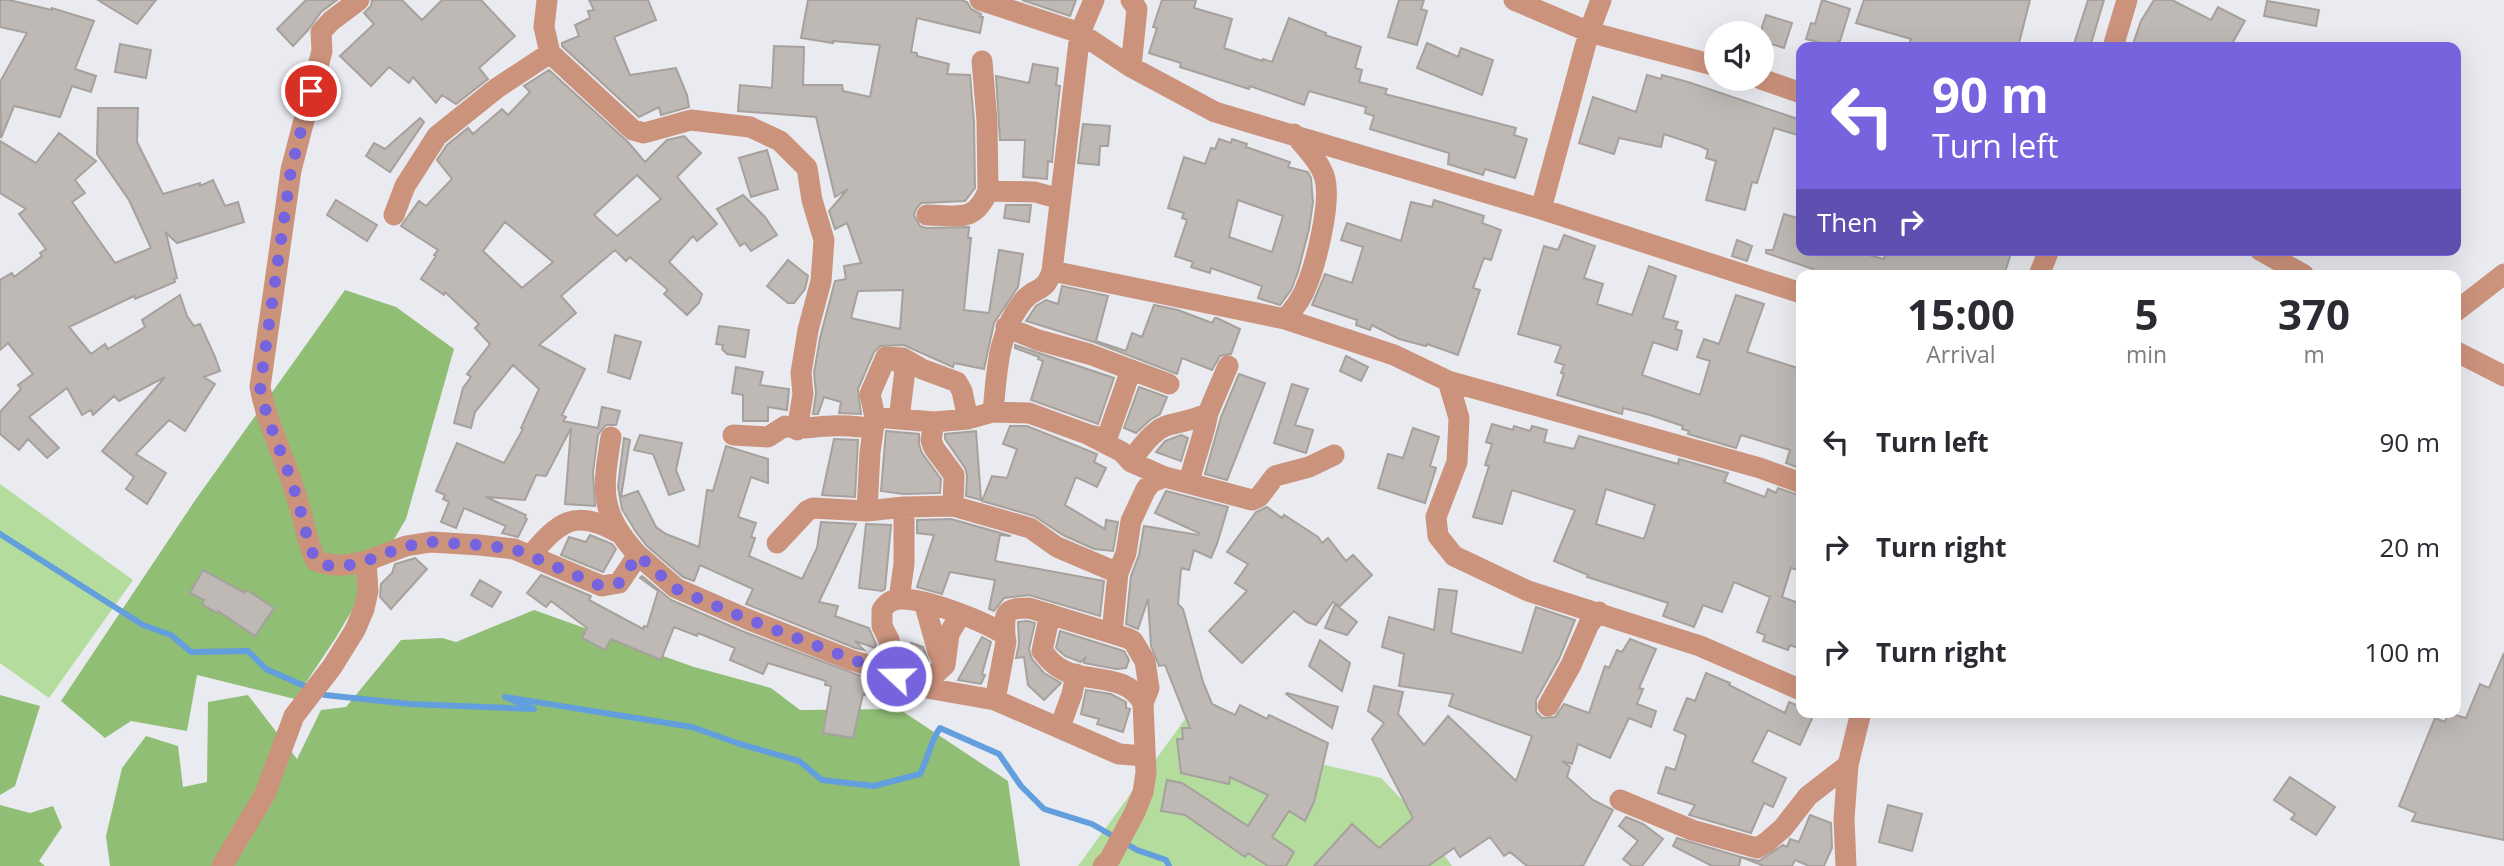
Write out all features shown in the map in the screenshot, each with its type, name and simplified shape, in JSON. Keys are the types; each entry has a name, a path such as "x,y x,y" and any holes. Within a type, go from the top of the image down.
{"street":[{"path":"359,0 321,32 322,51 291,170 260,387 265,414 296,494 307,541 316,561 330,566 345,566 406,546 431,542 505,548 531,555 601,586 619,583 638,555"},
{"path":"547,0 544,27 550,53 633,130 644,133 691,120 750,127 780,141 807,168 812,200 824,240 821,281 808,330 803,362 803,394 796,430"},
{"path":"980,0 1080,33 1131,67 1215,112 1541,209 1796,291"},
{"path":"993,412 1000,347 1006,327 1024,300 1048,284 1052,271 1080,33 1094,0"},
{"path":"1131,0 1137,9 1131,67"},
{"path":"1514,0 1589,32 1704,62"},
{"path":"1541,209 1589,32 1601,0"},
{"path":"2114,42 2127,0"},
{"path":"394,215 405,186 436,136 497,88 550,53"},
{"path":"927,215 969,215 982,205 988,191 988,121 982,61"},
{"path":"1774,84 1796,91"},
{"path":"1285,319 1306,289 1316,257 1328,198 1325,177 1294,134"},
{"path":"988,191 1035,192 1060,199"},
{"path":"2270,256 2295,270"},
{"path":"1052,271 1285,319 1394,355 1448,381 1760,468 1796,481"},
{"path":"2461,307 2504,274"},
{"path":"1006,327 1170,384"},
{"path":"2461,354 2504,376"},
{"path":"886,357 903,358 922,369 957,382 962,391 968,419"},
{"path":"886,357 898,360 905,370 900,419"},
{"path":"867,511 874,423 870,394 886,357"},
{"path":"1189,483 1208,413 1228,366"},
{"path":"1087,434 1106,437 1131,370"},
{"path":"1448,381 1459,418 1457,462 1436,517 1438,536 1454,556 1508,583 1700,646 1796,688"},
{"path":"733,435 768,437 785,426 796,430 809,426 900,419 934,422 968,419 993,412 1029,413 1087,434 1122,452 1131,461 1165,477 1209,490 1256,499 1275,476 1309,467 1334,455"},
{"path":"1131,461 1150,438 1166,426 1187,422 1208,413"},
{"path":"934,422 931,440 934,448 954,475 953,506"},
{"path":"1111,426 1128,438 1132,448 1131,461"},
{"path":"611,437 605,481 606,504 617,532 676,589 921,687 995,700 1119,754 1144,757"},
{"path":"1112,633 1118,573 1126,553 1130,522 1143,494 1152,482 1165,477"},
{"path":"777,543 813,508 867,511 953,506 1030,528 1057,547 1118,573"},
{"path":"899,599 904,564 904,507"},
{"path":"531,555 560,525 575,520 588,520 617,532"},
{"path":"222,866 265,794 294,716 332,667 355,630 368,592 366,561"},
{"path":"896,676 889,640 882,626 882,610 892,601 899,599 925,602 1004,635"},
{"path":"925,602 930,628 945,665"},
{"path":"995,700 1006,642 1004,617 1011,609 1029,608 1133,641 1145,660 1149,688 1143,703 1146,773 1143,792 1135,812 1110,859 1103,866"},
{"path":"921,687 945,665 953,612"},
{"path":"930,628 953,612"},
{"path":"1548,706 1590,624 1599,612"},
{"path":"1050,614 1042,650 1059,669 1101,677 1132,689 1138,693 1143,703"},
{"path":"1059,727 1072,694 1076,674"},
{"path":"1846,866 1844,819 1848,765 1858,718"},
{"path":"1620,800 1692,830 1757,848 1783,828 1808,796 1848,765"}],"green space":[{"path":"345,290 396,307 454,349 406,519 335,639 295,699 197,675 187,731 131,721 105,738 61,701 196,499"},
{"path":"0,484 133,580 49,698 0,663"},
{"path":"534,610 694,667 771,688 800,710 899,709 1008,781 1020,866 110,866 106,836 122,768 146,736 178,746 183,787 207,782 208,702 248,695 297,759 321,710 346,707 401,640 442,638 456,642"},
{"path":"0,695 40,706 15,786 0,795"},
{"path":"1191,711 1230,743 1381,778 1413,811 1452,866 1078,866"},
{"path":"0,805 30,813 53,806 62,827 39,861 45,866 0,866"}],"building":[{"path":"0,0 52,8 94,21 75,69 96,76 91,92 72,86 60,117 14,106 1,138 0,82 27,33 0,27"},
{"path":"98,0 156,0 137,24"},
{"path":"306,0 337,0 321,12 293,46 277,29"},
{"path":"372,0 402,0 422,20 442,0 481,0 515,36 479,68 488,79 456,104 442,95 436,103 413,77 409,83 389,67 371,86 340,56 374,24 364,13 371,6"},
{"path":"589,0 648,0 656,20 614,37 630,75 676,68 689,107 661,115 659,107 639,117 562,46 562,43 579,36 575,25 590,18 588,11 594,10"},
{"path":"808,0 961,0 981,14 980,17 983,17 980,33 917,18 911,52 949,64 947,74 970,75 975,188 965,201 921,203 914,215 920,226 926,228 969,227 968,238 971,238 964,310 989,313 999,250 1023,254 1018,287 994,323 984,369 954,363 953,367 904,345 880,346 874,352 858,389 861,414 839,413 841,402 824,397 818,414 813,414 816,393 814,373 835,281 846,279 844,266 861,263 847,223 835,229 829,211 848,189 835,197 816,117 738,111 740,85 772,88 774,46 804,47 803,85 842,85 843,91 870,97 880,45 833,43 801,38","holes":["903,290 900,329 851,318 858,291"]},
{"path":"1022,0 1076,0 1070,16"},
{"path":"1162,0 1196,0 1194,8 1232,19 1224,48 1262,61 1272,62 1289,18 1326,33 1325,35 1361,47 1355,68 1362,70 1359,82 1387,89 1385,94 1516,128 1514,135 1527,139 1515,178 1485,169 1483,175 1448,164 1449,153 1370,129 1374,116 1365,113 1366,107 1309,91 1304,105 1250,86 1249,89 1180,67 1181,63 1149,53 1157,28 1153,27"},
{"path":"1399,0 1424,0 1421,9 1427,11 1417,45 1388,37"},
{"path":"1822,0 1850,9 1838,42 1806,39 1811,23 1815,24"},
{"path":"1864,0 2030,0 2019,42 1910,42 1911,39 1856,23"},
{"path":"2088,0 2104,0 2091,42 2075,42"},
{"path":"2154,0 2172,0 2211,20 2218,7 2245,21 2233,42 2134,42 2141,21"},
{"path":"2267,1 2319,10 2316,26 2264,16"},
{"path":"1766,15 1792,23 1784,48 1774,45 1774,21 1764,21"},
{"path":"1427,43 1458,57 1461,48 1493,60 1482,95 1417,68"},
{"path":"120,44 151,50 146,78 115,72"},
{"path":"1033,64 1058,68 1056,85 1060,86 1052,162 1048,161 1047,179 1023,177 1025,140 1000,140 996,76 1029,83"},
{"path":"549,70 628,142 645,162 667,140 684,136 701,153 677,177 717,224 697,241 693,236 669,262 702,294 699,303 687,315 664,294 668,290 630,257 626,261 615,250 561,296 576,313 539,345 585,369 562,415 566,417 563,421 598,428 602,407 620,411 616,425 606,425 598,435 593,472 595,506 565,504 571,428 546,476 536,475 525,500 486,497 526,515 527,519 518,537 502,533 506,526 464,508 456,528 441,522 449,502 443,499 445,495 436,491 457,443 504,463 523,429 521,428 539,389 513,365 475,412 471,428 454,423 463,388 471,377 467,374 490,344 475,328 479,324 445,292 444,295 421,279 438,250 401,226 419,201 426,206 452,179 437,160 447,145 468,128 473,134 502,109 508,115 530,92 524,86","holes":["637,175 661,199 617,236 594,215","505,222 553,262 522,288 483,251"]},
{"path":"1647,75 1661,79 1662,75 1704,87 1704,91 1715,91 1796,118 1796,135 1774,128 1757,183 1752,182 1745,210 1706,200 1716,161 1706,158 1708,150 1700,146 1664,134 1661,147 1619,138 1614,154 1579,143 1593,97 1636,112"},
{"path":"98,108 138,108 137,142 163,194 200,183 200,186 213,180 225,206 238,202 244,222 177,243 166,233 177,278 174,279 175,282 135,299 134,296 69,327 91,354 105,344 108,349 145,327 142,320 180,295 187,316 194,326 200,324 215,357 220,371 204,377 215,384 185,431 169,420 136,454 166,473 147,504 126,489 134,477 102,451 165,377 119,401 114,396 93,415 91,410 82,415 67,388 29,417 59,448 47,458 28,439 19,450 0,434 0,412 21,389 18,385 33,374 8,343 0,350 0,280 12,273 14,277 42,256 40,253 46,249 19,214 26,209 0,193 0,141 36,163 59,133 96,161 75,180 85,193 72,202 115,263 151,248 129,200 97,154"},
{"path":"420,118 424,122 390,172 366,156 374,143 385,149"},
{"path":"1083,124 1110,126 1108,146 1100,146 1099,165 1078,163"},
{"path":"1219,139 1231,143 1232,139 1247,144 1246,147 1290,162 1288,167 1308,172 1311,178 1313,202 1309,229 1298,272 1291,290 1280,305 1258,298 1262,286 1211,268 1210,273 1191,267 1193,262 1175,256 1187,220 1182,218 1184,213 1168,208 1184,157 1205,164 1211,148 1215,149","holes":["1238,200 1283,216 1272,252 1229,237"]},
{"path":"767,150 778,189 751,197 739,158"},
{"path":"743,195 765,217 777,235 751,251 745,243 740,246 717,209"},
{"path":"336,200 377,225 367,241 327,215"},
{"path":"1434,200 1484,216 1482,223 1501,230 1491,260 1484,258 1473,288 1480,290 1458,355 1427,344 1426,346 1399,339 1372,325 1370,330 1356,325 1357,320 1312,305 1325,274 1352,283 1363,247 1341,240 1347,223 1401,241 1411,202 1432,207"},
{"path":"1006,205 1031,205 1029,222 1004,218"},
{"path":"1784,214 1796,218 1796,256 1873,256 1884,259 1885,256 2010,256 2006,270 1813,270 1766,253 1766,250 1773,250"},
{"path":"1564,235 1595,246 1584,278 1603,284 1597,304 1632,315 1649,266 1676,276 1663,318 1678,322 1675,329 1682,331 1677,350 1653,342 1642,375 1700,395 1710,361 1697,357 1704,339 1719,344 1736,295 1764,304 1747,352 1796,367 1796,467 1786,463 1790,450 1741,435 1736,448 1688,434 1689,431 1682,429 1683,426 1650,415 1623,408 1622,414 1557,395 1564,374 1561,373 1564,365 1555,362 1561,346 1518,334 1544,246 1558,250"},
{"path":"1737,240 1752,246 1747,261 1732,256"},
{"path":"788,260 808,276 805,289 794,303 788,303 767,286"},
{"path":"1062,286 1108,296 1096,341 1126,351 1132,333 1142,337 1154,305 1178,310 1212,323 1217,318 1240,329 1231,354 1220,356 1212,370 1182,358 1177,374 1094,342 1026,321 1036,306 1046,300 1058,304"},
{"path":"719,326 749,330 745,357 727,354 722,349 723,345 716,344"},
{"path":"615,335 641,342 630,379 608,372"},
{"path":"1015,345 1114,378 1098,424 1031,400 1043,361 1015,348"},
{"path":"1346,356 1368,367 1361,381 1340,371"},
{"path":"736,367 763,372 760,385 789,389 787,410 768,407 768,421 743,421 743,395 732,393"},
{"path":"1239,374 1265,383 1227,480 1205,474 1221,417"},
{"path":"1292,384 1308,389 1295,425 1313,430 1306,453 1274,443"},
{"path":"1139,387 1167,397 1160,414 1136,433 1124,428"},
{"path":"1492,424 1530,431 1532,426 1547,430 1544,442 1574,449 1579,436 1678,464 1679,459 1728,473 1724,482 1765,497 1768,489 1776,493 1778,488 1796,494 1796,570 1791,568 1782,597 1796,602 1796,647 1790,645 1788,650 1763,641 1765,635 1757,632 1770,597 1734,582 1722,612 1703,605 1694,627 1663,616 1668,603 1587,577 1588,575 1554,561 1575,510 1512,490 1502,524 1473,517 1489,466 1485,465 1492,444 1486,442","holes":["1606,489 1655,505 1644,539 1596,524"]},
{"path":"1010,426 1027,426 1097,454 1094,462 1106,468 1097,487 1076,477 1065,505 1105,529 1106,520 1118,522 1113,551 1094,549 1063,535 1034,516 982,501 992,476 1007,478 1017,449 1003,444"},
{"path":"1413,428 1439,437 1430,466 1436,468 1425,503 1378,488 1388,454 1403,458"},
{"path":"886,431 919,434 922,453 941,479 940,493 903,494 881,491"},
{"path":"976,431 981,500 966,496 965,468 945,439 945,434"},
{"path":"640,435 682,443 676,470 684,490 669,495 653,454 634,450"},
{"path":"1181,435 1188,438 1181,461 1156,452 1165,441"},
{"path":"624,438 630,440 621,497 638,491 656,527 666,534 699,547 707,490 713,491 726,446 768,459 768,483 751,477 738,517 756,523 751,537 755,538 749,556 802,579 817,548 821,522 856,524 819,602 838,606 835,616 869,628 876,644 875,648 855,641 864,650 855,648 746,604 753,589 700,565 694,581 683,577 647,546 622,509 618,487"},
{"path":"834,439 858,440 855,497 822,495"},
{"path":"1166,491 1228,507 1211,558 1194,550 1189,570 1181,568 1178,604 1183,609 1203,682 1212,704 1235,715 1240,705 1267,719 1269,715 1328,743 1314,802 1305,821 1289,811 1272,837 1294,852 1286,866 1268,866 1248,853 1245,857 1185,815 1161,811 1167,780 1182,783 1248,826 1268,795 1230,777 1229,784 1181,773 1177,739 1183,739 1182,728 1190,728 1165,665 1159,666 1151,646 1148,599 1138,629 1126,624 1131,576 1139,555 1144,526 1198,535 1199,533 1155,513"},
{"path":"1267,507 1318,537 1322,543 1328,538 1346,561 1353,555 1372,575 1340,606 1333,602 1316,625 1307,622 1294,611 1242,663 1209,631 1247,591 1235,583 1248,564 1227,552 1256,512"},
{"path":"951,519 1011,536 1000,535 995,561 1104,581 1100,616 1029,595 1004,598 994,611 989,609 995,580 950,572 942,594 917,587 934,535 917,533 917,520"},
{"path":"866,524 891,525 885,589 882,591 859,588"},
{"path":"590,535 612,544 616,549 603,572 561,555 569,537 586,542"},
{"path":"415,558 427,569 391,609 380,597 381,584 392,573 395,564"},
{"path":"203,570 245,593 247,590 274,608 255,636 218,611 217,613 202,604 204,600 190,593"},
{"path":"541,575 591,596 589,600 643,629 644,626 647,627 658,591 640,578 642,576 671,600 742,631 869,679 853,738 823,733 831,686 825,685 826,681 768,663 763,674 730,660 735,648 698,633 697,636 674,627 661,660 611,639 605,650 582,638 587,628 551,601 546,607 527,593"},
{"path":"480,580 501,592 492,607 471,595"},
{"path":"1439,589 1457,591 1451,633 1522,653 1536,607 1575,620 1559,659 1536,700 1536,712 1542,718 1555,717 1564,704 1589,713 1605,666 1609,668 1617,650 1622,652 1630,639 1656,649 1639,688 1643,689 1637,704 1656,711 1651,727 1629,718 1610,758 1578,744 1572,764 1562,761 1570,767 1567,777 1593,800 1613,810 1583,866 1527,866 1510,852 1504,856 1490,837 1460,857 1454,848 1428,866 1314,866 1352,824 1379,848 1413,818 1372,739 1384,723 1368,711 1374,686 1403,692 1398,714 1424,745 1448,716 1516,781 1532,736 1449,706 1453,694 1399,686 1404,654 1382,647 1389,617 1434,630"},
{"path":"1335,604 1357,622 1347,635 1325,628"},
{"path":"1018,622 1035,623 1029,649 1032,659 1044,673 1061,683 1044,700 1028,685 1024,657 1016,658 1019,644"},
{"path":"1060,631 1124,651 1129,660 1126,668 1116,669 1084,663 1085,658 1081,662 1065,656 1056,648"},
{"path":"982,637 991,642 981,684 958,680"},
{"path":"1320,640 1350,663 1342,691 1309,666"},
{"path":"911,643 923,647 929,662 926,665 906,658"},
{"path":"2504,653 2504,840 2412,821 2416,813 2399,806 2435,718 2445,722 2446,718 2466,718 2480,684 2489,688"},
{"path":"1706,673 1785,713 1789,702 1796,705 1796,718 1812,718 1800,745 1768,730 1752,762 1786,778 1773,807 1764,803 1751,833 1689,815 1695,805 1658,793 1666,767 1675,770 1686,735 1674,730 1687,698 1695,701"},
{"path":"1086,690 1111,694 1126,702 1126,708 1130,709 1123,732 1097,724 1099,719 1081,714"},
{"path":"1286,694 1338,707 1332,728"},
{"path":"2290,777 2335,807 2316,835 2291,819 2295,814 2274,800"},
{"path":"1888,805 1922,814 1912,851 1879,842"},
{"path":"1810,815 1831,823 1832,848 1824,866 1809,866 1795,860 1792,866 1764,866 1741,857 1759,861 1783,845 1787,847 1790,839 1799,842"},
{"path":"1626,817 1643,824 1663,839 1642,866 1632,866 1623,859 1638,841 1619,826"},
{"path":"1677,838 1741,857 1739,866 1712,866 1673,846"}],"waterway":[{"path":"0,534 143,625 171,635 191,652 248,651 266,669 325,695 410,704 534,709 505,697 692,727 799,761 822,780 874,786 920,774 940,728 999,754 1021,786 1044,809 1092,824 1137,850 1166,860 1169,866"}],"route":[{"path":"311,91 291,170 260,387 265,414 296,494 307,541 316,561 330,566 345,566 406,546 431,542 480,545 514,549 550,562 601,586 619,583 638,555 676,589 771,629 896,676"}]}
